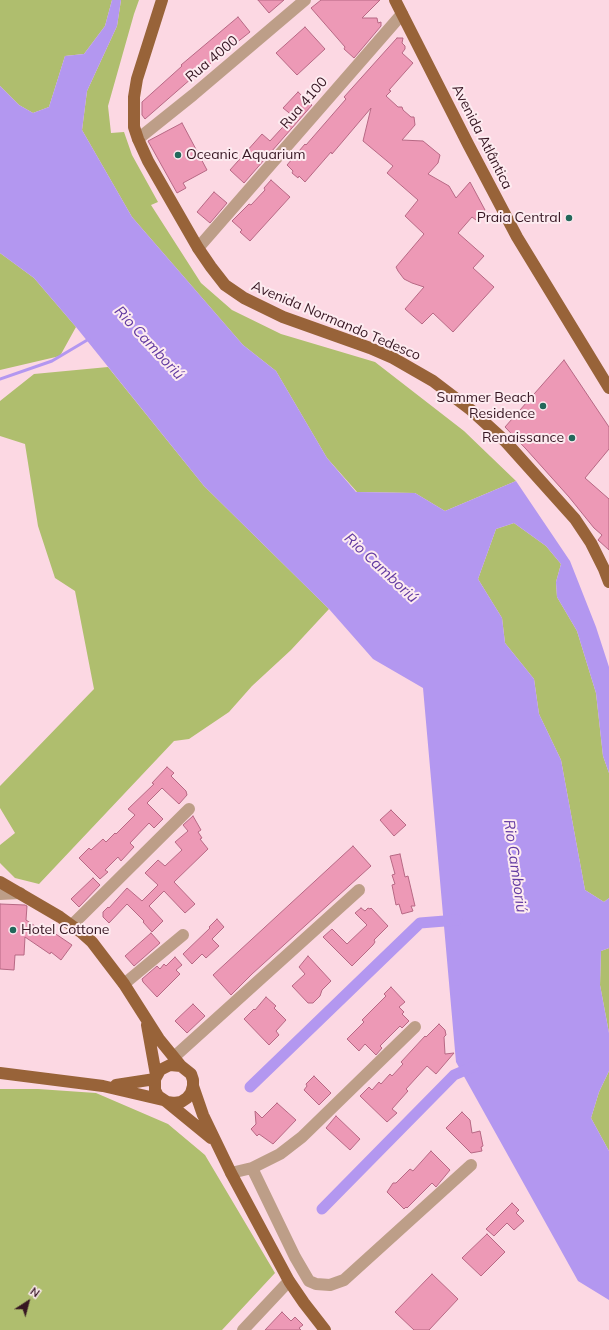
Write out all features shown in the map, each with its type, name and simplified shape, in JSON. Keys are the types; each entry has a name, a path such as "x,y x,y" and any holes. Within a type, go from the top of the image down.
{"main road":[{"name":"Avenida Normando Tedesco","path":"162,0 143,57 134,97 134,127 148,161 198,248 218,277 225,285 244,298 283,317 370,348 399,361 433,381 471,410 505,441 571,514 592,543 609,582"},
{"name":"Avenida Atlântica","path":"396,0 468,144 517,237 609,388"},
{"path":"0,882 72,925 92,942 124,984 159,1039 191,1074 193,1086 191,1093 187,1098 181,1102 174,1103 103,1086 0,1073"},
{"path":"144,1016 152,1046 155,1090 165,1101 192,1121 216,1143"},
{"path":"103,1086 129,1083 155,1077 160,1070 178,1061"},
{"path":"193,1086 203,1115 216,1143 289,1281 325,1330"}],"street":[{"name":"Rua 4000","path":"138,139 193,95 305,0"},
{"name":"Rua 4100","path":"198,248 402,14"},
{"path":"72,925 189,809"},
{"path":"178,1061 359,890"},
{"path":"0,894 20,893"},
{"path":"124,984 183,935"},
{"path":"231,1173 252,1168 280,1154 302,1137 415,1027"},
{"path":"252,1168 295,1257 309,1281 316,1284 330,1285 344,1280 471,1165"},
{"path":"243,1330 289,1281"}],"green space":[{"path":"0,0 112,0 105,26 84,54 65,56 49,107 33,113 19,105 0,86"},
{"path":"121,0 139,0 108,106 111,133 124,132 132,155 158,202 151,205 201,283 232,310 281,334 375,362 464,431 516,481 445,511 415,493 357,492 327,458 276,371 243,345 132,217 82,130 87,91 117,26"},
{"path":"0,253 34,278 76,327 60,356 0,370"},
{"path":"108,367 204,486 329,609 291,650 252,686 229,712 189,739 174,741 39,884 15,878 0,863 0,845 15,833 0,808 0,786 94,689 75,591 55,578 38,526 25,444 0,436 0,401 34,374"},
{"path":"514,523 546,546 561,564 556,582 557,597 577,631 596,693 603,756 609,773 609,898 604,902 585,890 561,760 539,714 534,679 505,643 502,618 478,579 496,529"},
{"path":"609,948 609,1033 600,985 601,951"},
{"path":"609,1071 609,1151 591,1118 599,1092"},
{"path":"0,1089 38,1089 96,1093 168,1124 205,1155 275,1273 222,1330 0,1330"}],"water":[{"name":"Rio Camboriú","path":"112,0 121,0 117,26 87,91 82,130 132,217 243,345 276,371 327,458 356,492 415,493 445,511 516,481 570,561 596,627 609,667 609,773 603,756 596,693 577,631 557,597 556,582 561,564 546,546 514,523 496,529 478,579 502,618 505,643 534,679 539,714 561,760 585,890 604,902 609,898 609,948 601,951 600,985 609,1033 609,1071 599,1092 591,1118 609,1151 609,1300 578,1281 456,1062 423,688 373,659 329,609 204,486 76,327 34,278 0,253 0,86 19,105 33,113 49,107 65,56 84,54 105,26"}],"building":[{"path":"258,0 284,0 269,13"},
{"path":"321,0 380,0 362,18 377,18 378,23 381,22 381,26 354,58 344,49 345,47 311,8"},
{"path":"238,17 250,32 192,78 145,119 142,115 142,102 182,66 181,65"},
{"path":"305,27 325,49 297,75 276,53"},
{"path":"397,38 403,38 402,43 405,46 405,49 402,53 413,63 389,90 391,91 386,96 398,107 402,107 403,110 411,117 414,117 415,125 402,140 423,141 440,155 438,163 428,174 449,186 456,198 470,182 485,210 476,220 472,217 458,233 484,256 473,268 494,287 453,332 433,313 422,324 405,309 424,287 404,279 396,267 424,234 405,216 418,200 387,173 393,166 363,141 371,108 332,154 331,152 305,182 299,176 298,178 292,173 293,171 287,165 346,99 344,97"},
{"path":"298,92 312,105 244,183 230,170 262,134 270,141 293,116 283,108"},
{"name":"Oceanic Aquarium","path":"182,123 207,170 183,183 186,188 177,193 148,141"},
{"path":"271,180 290,197 250,241 240,232 242,230 232,221 249,204 251,205 265,190 264,188"},
{"path":"214,192 227,203 210,223 197,212"},
{"path":"564,360 609,427 609,449 585,478 609,499 609,550 598,540 602,535 594,528 569,497 505,427"},
{"path":"167,767 174,773 171,776 186,791 187,795 179,804 162,788 147,803 163,819 154,828 149,823 130,843 134,847 121,861 118,857 105,870 108,872 100,879 79,858 89,848 91,850 103,839 106,842 135,815 128,809 154,784 152,783"},
{"path":"391,810 406,825 394,836 380,820"},
{"path":"193,816 201,830 198,832 202,838 200,839 208,849 174,882 195,904 185,913 164,891 149,906 163,921 152,932 143,922 144,921 127,904 109,923 103,917 103,912 108,907 109,908 127,888 142,901 158,885 145,873 158,860 165,866 182,850 175,842 188,831 183,825"},
{"path":"353,846 371,866 252,974 231,995 213,975"},
{"path":"400,854 405,877 408,876 415,906 411,906 413,911 402,914 399,904 396,905 392,885 395,884 392,875 395,874 390,856"},
{"path":"93,878 100,885 79,907 71,899"},
{"name":"Hotel Cottone","path":"0,904 27,906 26,920 41,930 44,926 72,945 61,960 51,952 50,954 25,937 24,955 15,955 14,970 0,969"},
{"path":"361,908 365,911 368,908 371,908 388,926 374,940 375,942 373,945 352,966 323,937 332,929 347,944 367,925 355,913"},
{"path":"217,919 224,927 212,939 219,946 206,958 202,954 192,964 183,954 210,928 209,927"},
{"path":"151,933 160,943 134,966 125,956"},
{"path":"308,956 331,981 322,990 320,996 313,1003 308,1003 292,986 305,974 299,967"},
{"path":"175,957 182,965 176,970 180,974 157,997 142,979 157,966 160,969 164,964 166,966"},
{"path":"391,987 405,1002 399,1007 404,1012 402,1014 409,1021 402,1028 400,1026 380,1046 382,1048 376,1055 365,1044 359,1051 347,1039 364,1022 362,1020 386,996 384,994"},
{"path":"266,997 276,1006 274,1008 286,1020 276,1031 279,1035 269,1045 244,1019 254,1009 255,1010"},
{"path":"193,1004 205,1016 187,1033 175,1021"},
{"path":"439,1024 445,1030 446,1035 444,1037 445,1054 454,1053 436,1074 427,1066 406,1089 408,1091 392,1109 397,1113 387,1122 360,1096 369,1087 372,1090 379,1082 381,1084 390,1074 392,1076 403,1064 401,1062 425,1036 426,1037"},
{"path":"314,1076 331,1093 319,1105 304,1090 307,1086 306,1084"},
{"path":"277,1103 296,1120 273,1144 259,1134 257,1136 251,1129 256,1124 255,1111 262,1118"},
{"path":"462,1112 470,1120 472,1133 480,1131 483,1146 481,1147 482,1151 471,1153 446,1128"},
{"path":"336,1116 360,1139 350,1150 326,1128"},
{"path":"431,1151 450,1170 436,1187 432,1183 407,1208 406,1207 404,1209 387,1192 393,1183 396,1183 410,1169 413,1171"},
{"path":"512,1203 519,1210 516,1213 524,1221 514,1230 507,1223 494,1236 486,1229"},
{"path":"487,1234 505,1252 481,1276 462,1258"},
{"path":"432,1274 458,1299 429,1330 414,1330 395,1312"},
{"path":"282,1312 291,1321 295,1317 303,1325 299,1328 301,1330 265,1330"}],"waterway":[{"path":"0,379 52,361 89,339"},
{"path":"250,1087 420,923 457,920"},
{"path":"322,1209 454,1075 475,1066"}],"place":[{"name":"Oceanic Aquarium","path":"178,155"},
{"name":"Praia Central","path":"569,218"},
{"name":"Summer Beach Residence","path":"543,406"},
{"name":"Renaissance","path":"572,438"},
{"name":"Hotel Cottone","path":"13,930"}]}
